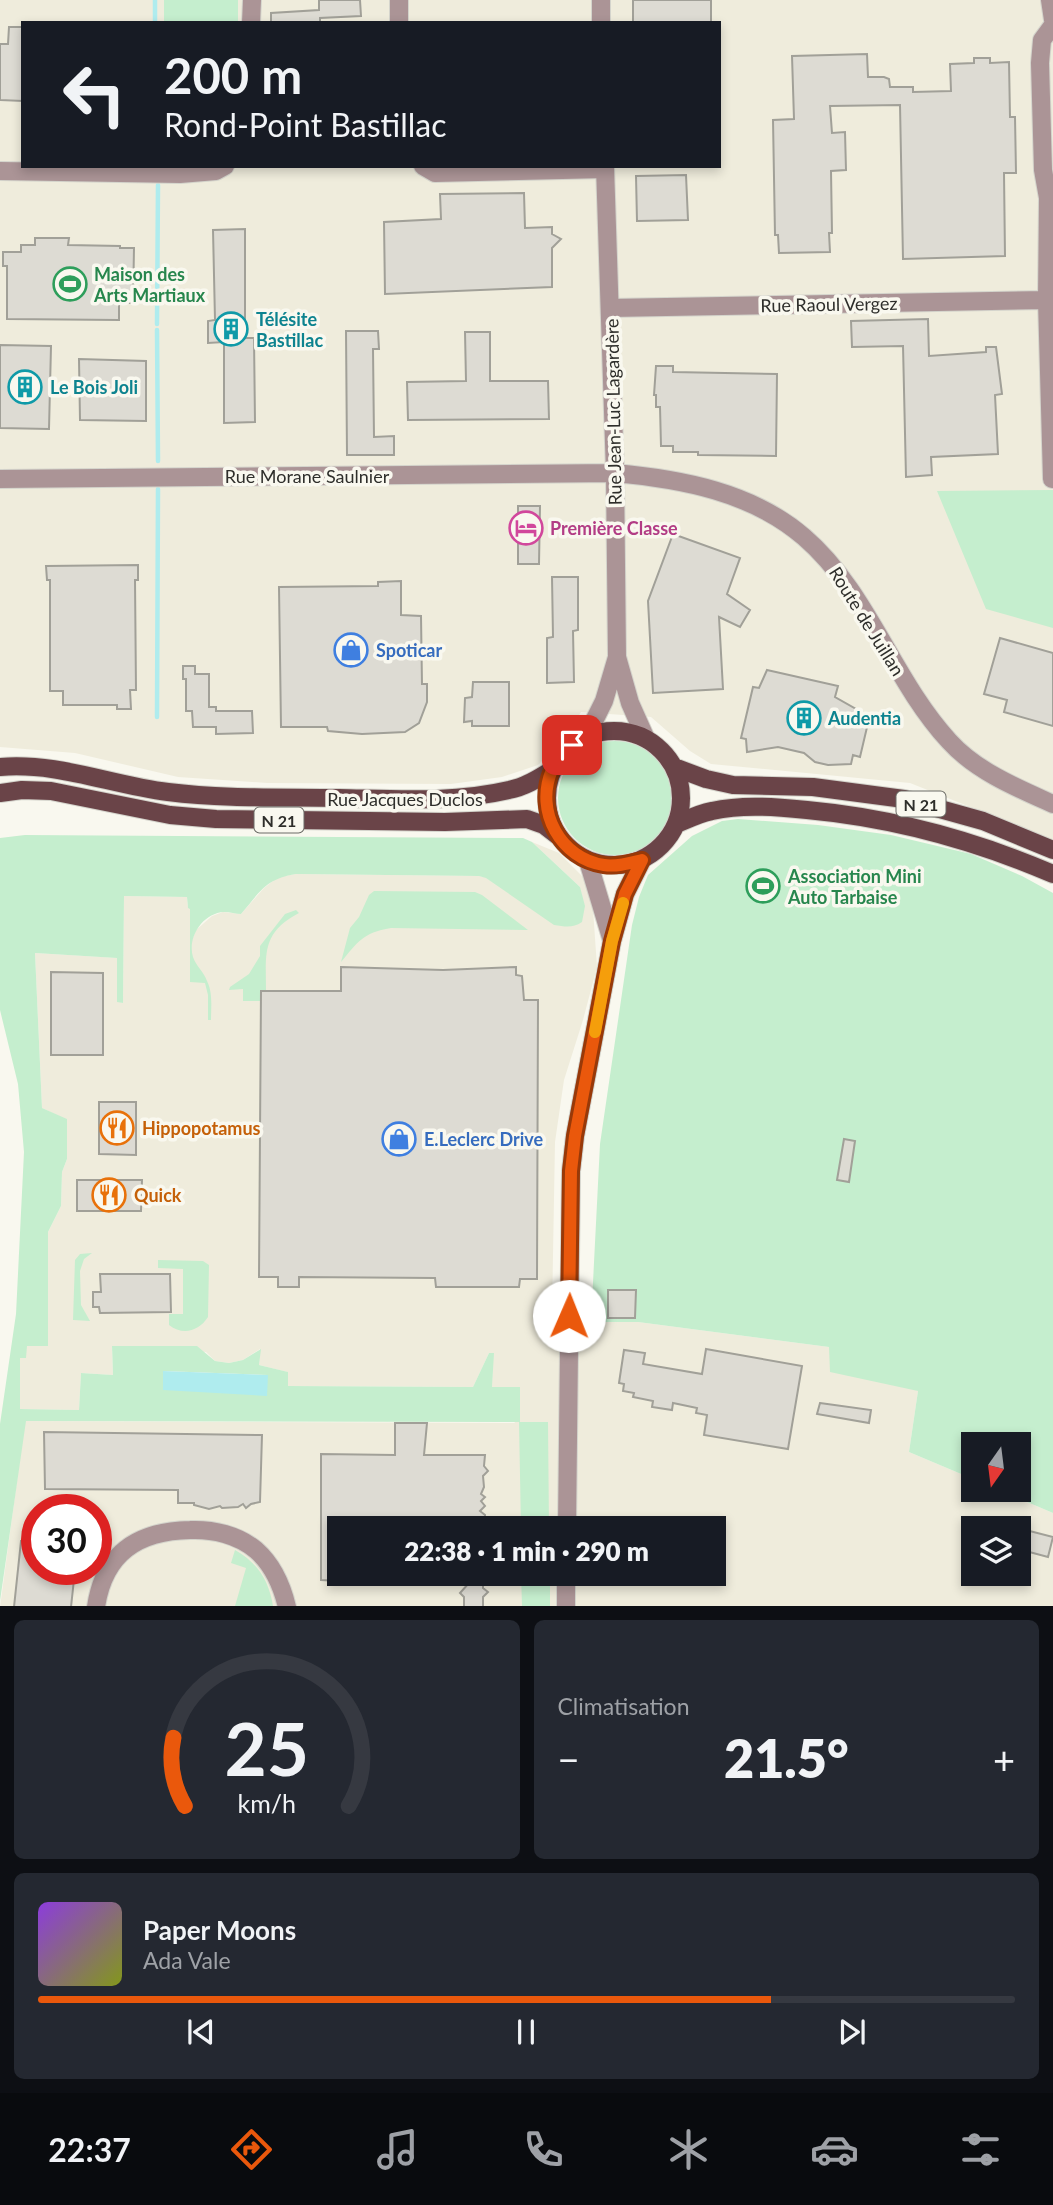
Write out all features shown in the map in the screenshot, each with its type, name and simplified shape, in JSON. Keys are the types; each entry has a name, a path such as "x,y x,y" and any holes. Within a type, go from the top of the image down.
{"main road":[{"path":"606,731 626,732 646,739 662,751 674,767 680,785 681,805 677,824 663,845 642,860 606,866 588,861 570,850 549,820 547,786 552,769 572,745 586,737 606,731"},
{"name":"Rue Jacques Duclos","path":"0,766 50,767 178,793 416,799 459,797 510,790 527,785 552,769"},
{"name":"N 21","path":"674,767 706,779 733,785 813,787 904,799 983,821 1053,850"},
{"name":"Rue Jacques Duclos","path":"0,793 22,790 51,791 160,813 216,819 445,822 527,819 544,825 557,835"},
{"name":"N 21","path":"677,824 709,811 734,807 778,807 836,813 896,822 953,836 1053,874"}],"street":[{"path":"251,0 251,21"},
{"path":"398,0 399,21"},
{"path":"601,0 601,21"},
{"path":"1051,0 1053,22 1042,40 1040,63 1044,170 1050,192 1047,300 1052,480"},
{"path":"1042,132 1053,113"},
{"path":"0,171 180,174 216,171 221,168"},
{"path":"426,168 435,173 605,168"},
{"name":"Rue Jean-Luc Lagardère","path":"605,168 615,472 617,657 630,703 646,739"},
{"name":"Rue Raoul Vergez","path":"610,308 1047,300"},
{"name":"Rue Morane Saulnier","path":"0,479 615,472"},
{"name":"Route de Juillan","path":"615,472 710,488 774,516 803,536 829,561 864,612 917,701 950,743 1011,786 1053,804"},
{"name":"Rue Jean-Luc Lagardère","path":"586,737 604,701 617,657"},
{"path":"567,1516 571,1171 575,1136 612,941 625,894 642,860"},
{"path":"588,861 612,941"},
{"path":"96,1606 103,1577 110,1565 136,1541 153,1534 204,1529 233,1536 255,1549 270,1565 284,1593 287,1606"},
{"path":"566,1586 566,1606"}],"shaded area":[{"path":"0,0 164,0 164,21 21,21 21,168 721,168 721,21 238,21 238,0 1053,0 1053,840 910,783 711,764 690,751 651,717 581,712 564,739 538,765 502,777 451,784 267,783 178,777 75,753 0,747"},
{"path":"532,842 559,853 586,880 593,909 597,967 564,1080 555,1142 552,1312 591,1322 638,1322 829,1347 918,1391 909,1452 961,1474 961,1502 1027,1502 1053,1513 1053,1606 0,1606 25,1421 515,1423 492,1387 493,1353 489,1353 473,1387 288,1386 287,1372 259,1365 260,1349 243,1360 229,1363 215,1361 206,1352 112,1346 113,1375 81,1373 79,1410 20,1409 20,1358 26,1346 48,1345 48,1232 61,1206 62,1172 67,1159 67,1120 42,1108 35,953 118,958 117,1001 123,1003 124,896 187,897 190,908 190,945 196,930 212,916 223,912 241,914 264,888 278,877 296,874 479,876 580,887"}],"green space":[{"path":"164,0 238,0 238,21 164,21"},
{"path":"1053,490 1053,628 986,609 937,491"},
{"path":"615,741 637,746 655,758 667,776 672,798 667,820 655,838 637,850 615,855 593,850 575,838 563,820 558,798 563,776 575,758 593,746"},
{"path":"738,819 818,825 891,835 971,854 1053,893 1053,1513 1027,1502 1031,1502 1031,1432 961,1432 961,1474 909,1452 918,1391 830,1372 829,1347 638,1322 591,1322 600,1144 632,925 639,897 648,875 692,836 722,821"},
{"path":"25,835 523,838 532,842 580,887 585,906 582,922 566,927 554,925 486,878 479,876 286,876 264,888 241,914 216,913 198,927 192,942 193,957 209,986 211,1020 208,1020 205,983 190,982 190,909 187,897 124,896 123,1003 117,1002 117,958 35,953 42,1108 67,1119 67,1159 62,1172 61,1206 48,1232 48,1346 27,1346 26,1358 20,1358 20,1409 79,1410 81,1373 113,1375 112,1346 197,1346 215,1361 229,1363 243,1360 261,1349 259,1365 288,1372 288,1386 473,1387 489,1353 494,1353 492,1387 520,1387 520,1422 548,1422 549,1516 521,1516 519,1422 26,1421 0,1601 0,1424 16,1314 24,1152 18,1084 0,1010 0,838","holes":["163,1371 268,1375 163,1390"]},
{"path":"374,891 475,892 528,930 391,928 367,936 341,962 350,928"},
{"path":"296,910 299,913 278,928 268,946 266,991 261,991 261,1001 243,1001 243,989 229,990 230,987 249,974 260,956 260,946 285,914"},
{"path":"92,1253 84,1259 80,1271 81,1305 90,1321 73,1320 75,1260 80,1254"},
{"path":"158,1260 203,1261 209,1265 208,1317 195,1329 185,1331 169,1325 169,1314 183,1314 183,1269 158,1268"},
{"path":"235,1550 261,1574 269,1589 273,1606 235,1606 246,1568 231,1563"},
{"path":"521,1586 550,1586 550,1606 522,1606"}],"water":[{"path":"163,1371 268,1375 267,1396 163,1390"}],"building":[{"path":"319,0 360,0 361,16 320,18 320,21 271,21 271,13 319,10"},
{"path":"633,0 711,0 711,21 633,21"},
{"path":"9,27 21,27 21,101 0,100 0,44 8,44"},
{"path":"867,54 868,77 884,77 889,79 890,87 913,87 913,92 951,91 950,64 974,63 974,58 990,58 990,63 1009,62 1010,117 1015,117 1016,173 1004,173 1005,256 903,259 900,105 830,106 832,133 845,132 846,170 831,171 830,252 779,253 778,235 775,235 773,120 794,119 792,56"},
{"path":"686,175 688,220 637,221 636,176"},
{"path":"524,193 525,228 552,227 552,234 561,239 552,248 552,287 385,294 384,222 441,219 440,194"},
{"name":"Télésite Bastillac","path":"245,229 245,338 254,338 255,422 224,423 224,342 208,343 208,321 215,320 213,230"},
{"name":"Maison des Arts Martiaux","path":"35,238 69,238 68,245 134,248 133,303 119,303 119,320 7,319 7,266 3,266 3,252 21,252 21,245 35,245"},
{"path":"928,319 929,356 986,352 986,347 996,347 1002,394 995,395 998,454 931,457 932,475 906,477 903,346 852,347 851,321"},
{"path":"346,331 378,331 379,349 373,349 374,437 394,436 394,455 347,455"},
{"path":"465,332 490,332 490,381 548,381 549,419 408,420 407,382 466,381"},
{"name":"Le Bois Joli","path":"0,345 51,346 49,429 0,428"},
{"path":"79,359 146,361 146,421 80,420"},
{"path":"656,366 673,366 673,372 777,374 776,456 698,455 698,452 673,452 673,446 661,446 660,407 656,407 654,395"},
{"path":"518,506 540,506 539,564 518,564"},
{"path":"673,534 740,558 727,594 750,610 740,627 719,617 723,689 653,693 648,601"},
{"path":"138,565 138,580 135,580 136,690 130,690 131,709 117,709 117,705 63,705 63,691 50,691 50,580 47,580 46,566"},
{"path":"552,577 578,577 578,630 573,631 574,682 547,683 547,638 553,637"},
{"name":"Spoticar","path":"401,581 401,615 421,616 422,684 427,684 427,702 419,723 405,732 362,734 328,731 327,727 281,727 279,587 378,586 378,582"},
{"path":"1000,638 1053,653 1053,726 1004,712 1007,700 984,694"},
{"path":"183,666 195,666 195,674 209,674 209,707 216,707 216,711 252,711 253,733 216,734 216,727 193,727 192,711 186,711 186,679 183,679"},
{"name":"Audentia","path":"767,670 838,686 835,697 863,713 859,723 868,723 860,757 853,755 851,764 828,765 815,762 804,753 778,747 747,752 746,739 741,738 753,687 759,688"},
{"path":"473,682 509,682 509,726 472,726 472,721 464,722 465,698 472,697"},
{"name":"E.Leclerc Drive","path":"341,967 443,970 516,967 516,975 522,976 524,1000 538,1000 537,1279 520,1279 519,1287 436,1287 435,1278 299,1277 299,1287 278,1287 278,1277 259,1277 261,991 341,991"},
{"path":"51,972 103,973 103,1055 51,1055"},
{"name":"Hippopotamus","path":"99,1102 136,1102 136,1155 99,1154"},
{"path":"844,1139 855,1141 849,1182 837,1180"},
{"name":"Quick","path":"77,1180 142,1180 141,1211 77,1211"},
{"path":"100,1274 170,1274 171,1312 100,1313 99,1307 93,1307 93,1292 101,1292"},
{"path":"608,1290 636,1290 635,1318 608,1318"},
{"path":"706,1349 802,1366 788,1449 704,1435 707,1415 696,1413 697,1408 673,1403 672,1410 652,1407 653,1401 633,1397 634,1393 623,1391 624,1384 619,1383 624,1350 645,1353 643,1364 702,1374"},
{"path":"820,1403 871,1410 869,1423 817,1414"},
{"path":"395,1423 427,1423 424,1455 485,1455 484,1466 488,1471 483,1476 484,1487 481,1494 485,1497 481,1501 485,1506 480,1511 485,1516 327,1516 327,1580 321,1580 321,1454 395,1455"},
{"path":"44,1432 262,1435 260,1502 246,1508 243,1504 238,1507 220,1506 209,1509 194,1503 178,1503 178,1490 45,1489"},
{"path":"1031,1531 1053,1537 1048,1557 1031,1552"},
{"path":"21,1541 21,1585 73,1585 71,1606 14,1606"},
{"path":"466,1586 483,1586 488,1592 483,1597 483,1606 464,1606 464,1597 460,1593"}],"waterway":[{"path":"155,0 155,21"},
{"path":"157,324 158,185"},
{"path":"157,330 158,461"},
{"path":"157,717 158,489"}],"slow traffic":[{"path":"595,1032 612,941 623,903"}],"place":[{"name":"Maison des Arts Martiaux","path":"70,284"},
{"name":"Télésite Bastillac","path":"231,329"},
{"name":"Le Bois Joli","path":"25,387"},
{"name":"Première Classe","path":"526,528"},
{"name":"Spoticar","path":"351,650"},
{"name":"Audentia","path":"804,718"},
{"name":"Association Mini Auto Tarbaise","path":"763,886"},
{"name":"Hippopotamus","path":"117,1128"},
{"name":"E.Leclerc Drive","path":"399,1139"},
{"name":"Quick","path":"109,1195"}],"route":[{"path":"569,1316 569,1218 575,1136 612,941 625,894 642,860 606,866 588,861 570,850 557,835 549,820 547,786 552,769 572,745"}]}
